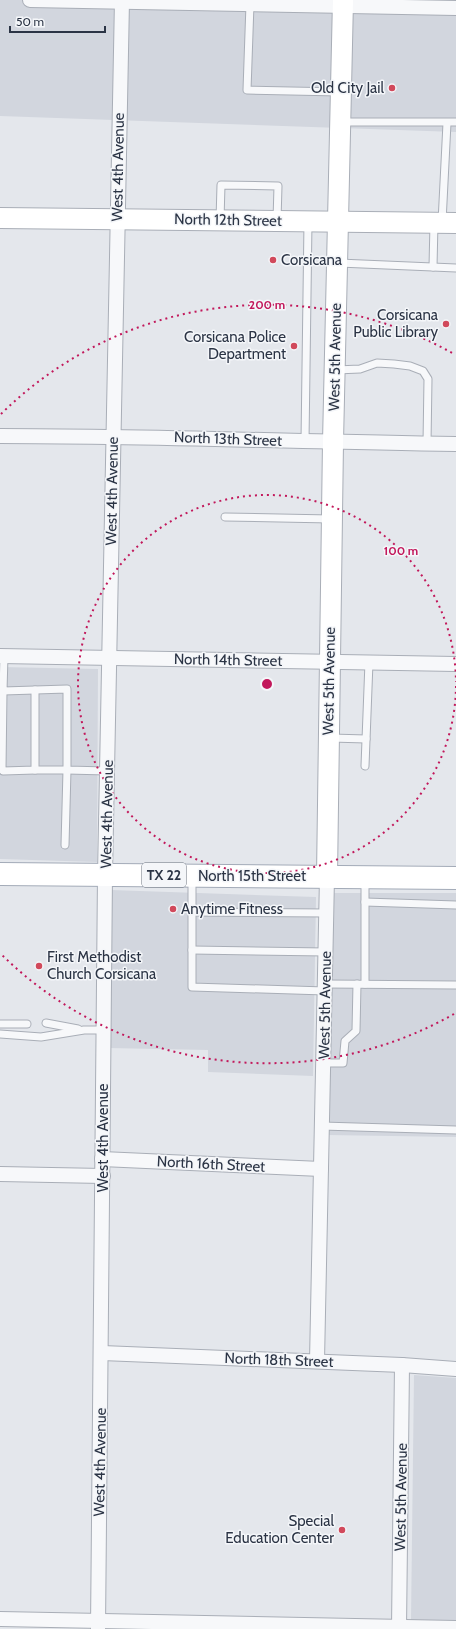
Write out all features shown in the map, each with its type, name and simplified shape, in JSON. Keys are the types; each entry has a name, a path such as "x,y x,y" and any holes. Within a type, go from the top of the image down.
{"main road":[{"name":"North 15th Street","path":"0,874 456,878"}],"street":[{"path":"30,0 250,4 343,3 456,8"},
{"name":"West 4th Avenue","path":"98,1625 107,771 122,1"},
{"name":"West 5th Avenue","path":"317,1361 327,913 329,662 336,263 343,3"},
{"name":"North 12th Street","path":"0,218 444,223"},
{"name":"North 13th Street","path":"0,436 113,436 456,444"},
{"name":"North 14th Street","path":"2,656 456,664"},
{"name":"North 16th Street","path":"102,1159 321,1169"},
{"path":"0,1174 103,1176"},
{"name":"North 18th Street","path":"102,1354 317,1361 456,1368"},
{"name":"West 5th Avenue","path":"399,1628 402,1365"},
{"path":"0,1619 98,1625 456,1628"}],"lane":[{"path":"250,4 247,90 340,92"},
{"path":"339,122 456,122"},
{"path":"433,267 444,223 447,123"},
{"path":"220,220 221,185 278,186 277,221"},
{"path":"305,441 308,221"},
{"path":"336,263 456,268"},
{"path":"334,370 360,369 377,363 410,366 423,371 428,379 427,443"},
{"path":"226,517 332,519"},
{"path":"2,656 3,771 107,771"},
{"path":"365,766 369,662"},
{"path":"3,691 67,689 65,845"},
{"path":"35,690 35,770"},
{"path":"329,738 366,739"},
{"path":"192,876 192,987 325,987 361,984 456,985"},
{"path":"323,1063 343,1063 345,1041 356,1031 361,984 365,877"},
{"path":"365,902 456,905"},
{"path":"192,912 327,913"},
{"path":"192,950 326,952"},
{"path":"46,1023 84,1030"},
{"path":"0,1024 27,1024"},
{"path":"0,1034 41,1037 84,1030 104,1030"},
{"path":"322,1126 456,1130"}],"shaded area":[{"path":"0,0 456,0 456,132 0,116"},
{"path":"0,667 98,669 97,862 0,859"},
{"path":"111,890 316,897 313,1076 208,1072 208,1050 108,1048"},
{"path":"333,893 456,893 456,1137 327,1135"},
{"path":"414,1375 456,1378 456,1620 411,1620"}],"place":[{"name":"Old City Jail","path":"392,88"},
{"name":"Corsicana","path":"273,260"},
{"name":"Corsicana Public Library","path":"446,324"},
{"name":"Corsicana Police Department","path":"294,346"},
{"name":"Anytime Fitness","path":"173,909"},
{"name":"First Methodist Church Corsicana","path":"39,966"},
{"name":"Special Education Center","path":"342,1530"}]}
